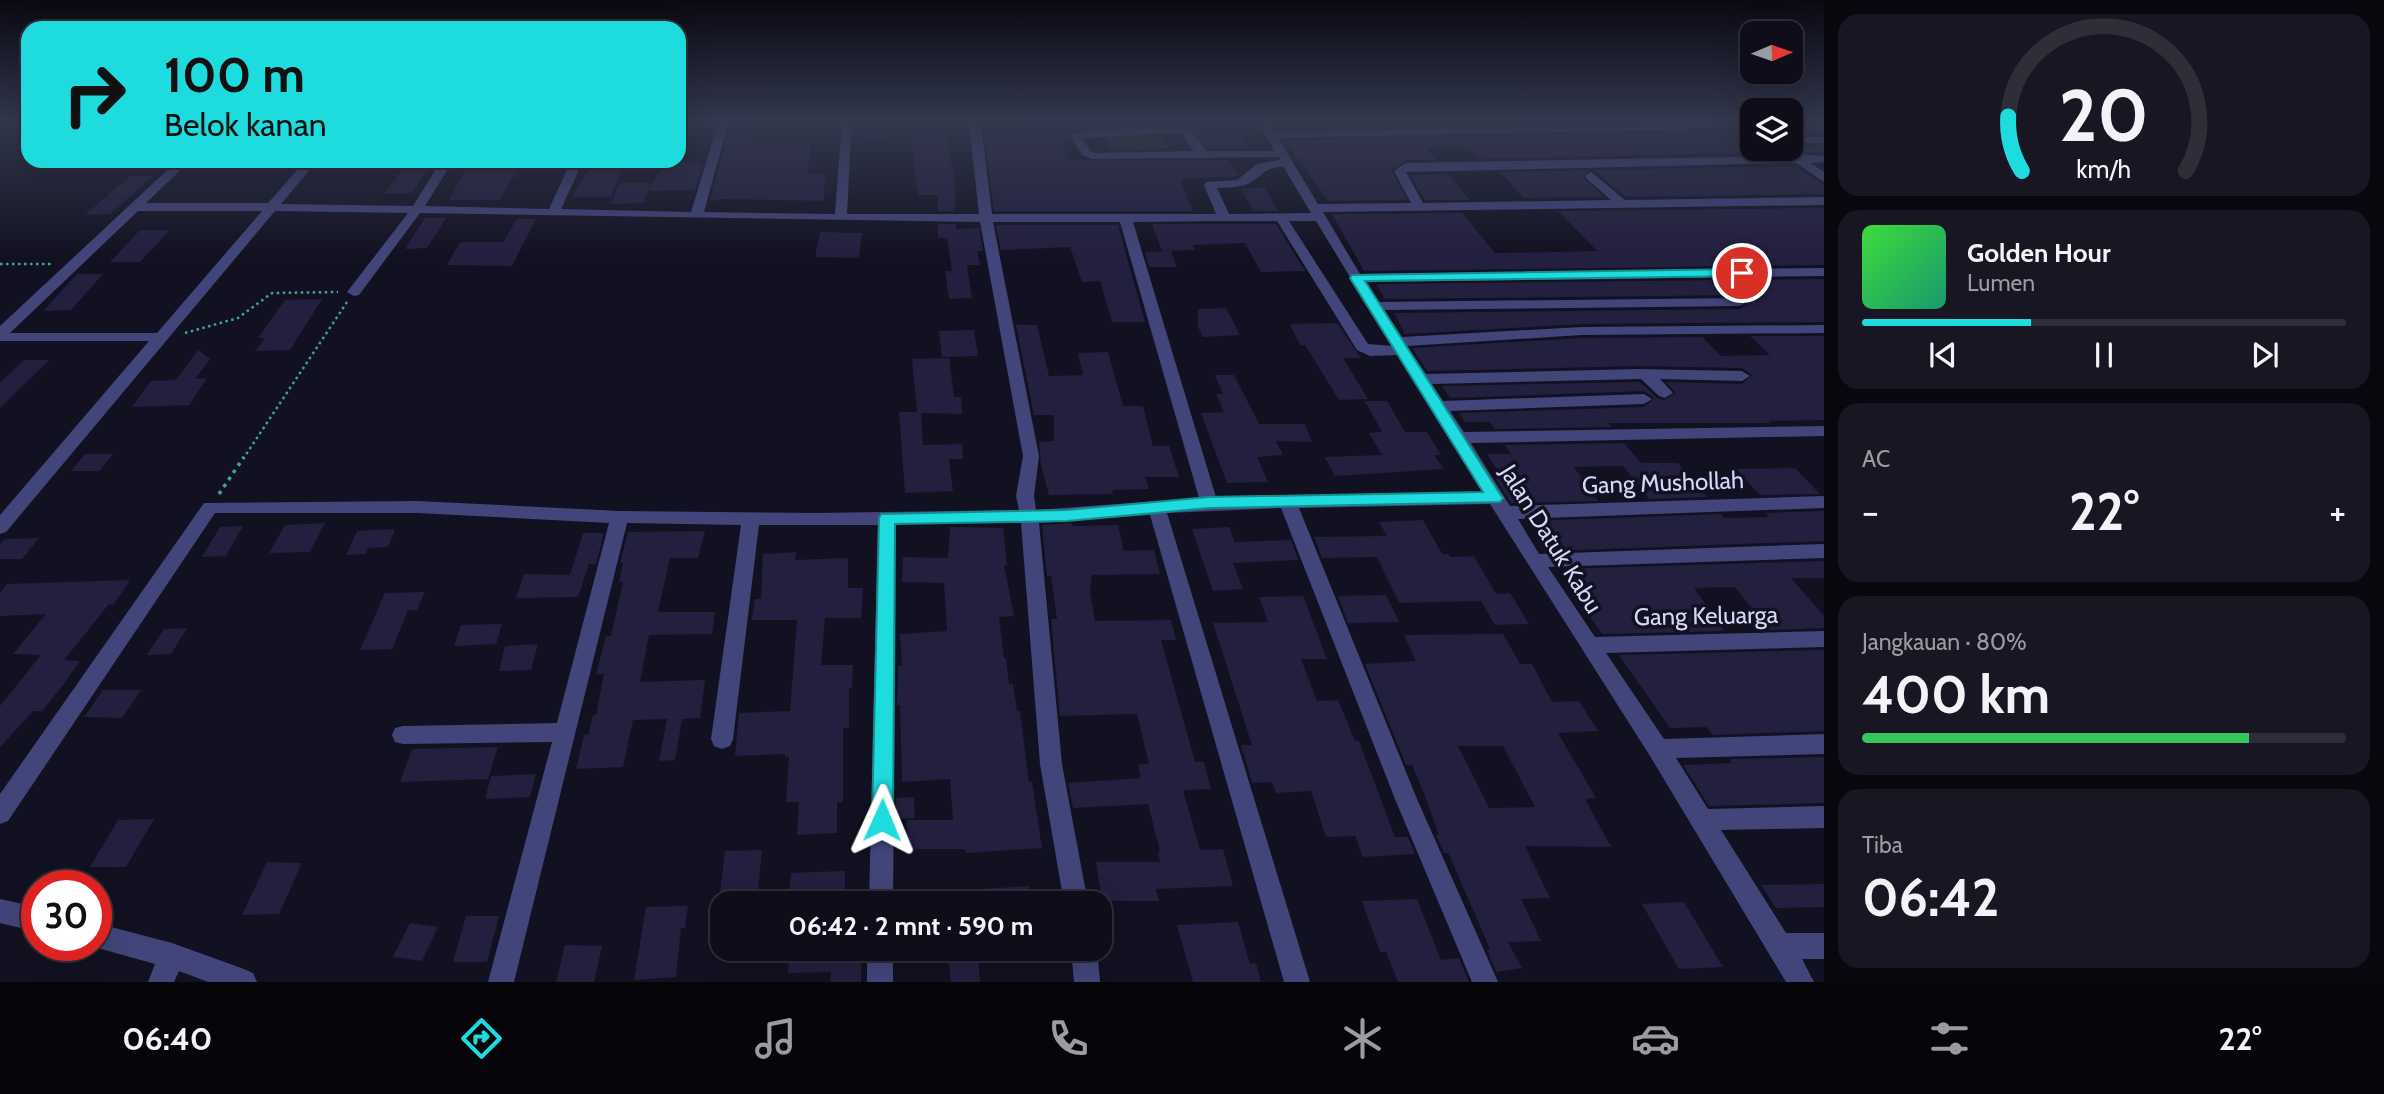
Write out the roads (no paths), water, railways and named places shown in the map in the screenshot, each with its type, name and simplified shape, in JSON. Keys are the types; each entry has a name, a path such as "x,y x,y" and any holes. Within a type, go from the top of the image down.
{"street":[{"path":"697,214 711,166"},
{"path":"841,216 844,166"},
{"path":"980,166 986,218 1031,456 1032,465 1023,492 1029,516 1051,764 1074,891"},
{"path":"1226,219 1210,185 1239,183 1262,166"},
{"name":"Jalan Datuk Kabu","path":"1290,166 1356,278 1459,438 1494,503 1658,749 1801,982"},
{"path":"1419,206 1400,172 1406,167 1463,166"},
{"path":"1807,166 1824,178"},
{"path":"0,335 177,168"},
{"path":"0,527 305,168"},
{"path":"354,292 418,208 443,168"},
{"path":"553,213 574,168"},
{"path":"1591,176 1621,203"},
{"path":"136,207 270,206 553,213 1226,219 1281,218 1419,206 1824,201"},
{"path":"1125,216 1209,502"},
{"path":"1281,218 1312,272 1362,347 1370,351 1400,346 1582,331 1824,329"},
{"path":"1356,278 1824,272"},
{"path":"1374,306 1740,302"},
{"path":"0,335 159,337"},
{"path":"1421,379 1645,374 1742,376"},
{"path":"1645,374 1665,393"},
{"path":"1438,406 1644,399"},
{"path":"1459,438 1824,431"},
{"name":"Gang Mushollah","path":"0,813 210,506 417,507 620,517 887,518 1029,516 1209,502 1289,503 1457,497 1494,503 1824,502"},
{"path":"1289,503 1406,799 1485,982"},
{"path":"1157,508 1297,982"},
{"path":"501,982 620,517"},
{"path":"722,739 751,518"},
{"path":"881,891 887,518"},
{"path":"1534,561 1824,551"},
{"name":"Gang Keluarga","path":"1589,645 1824,639"},
{"path":"403,735 565,732"},
{"path":"1658,749 1824,744"},
{"path":"1703,820 1824,817"},
{"path":"0,911 21,916"},
{"path":"112,940 172,956 244,982"},
{"path":"1779,946 1824,946"},
{"path":"161,982 172,956"},
{"path":"880,961 880,982"},
{"path":"1085,961 1087,982"}]}
